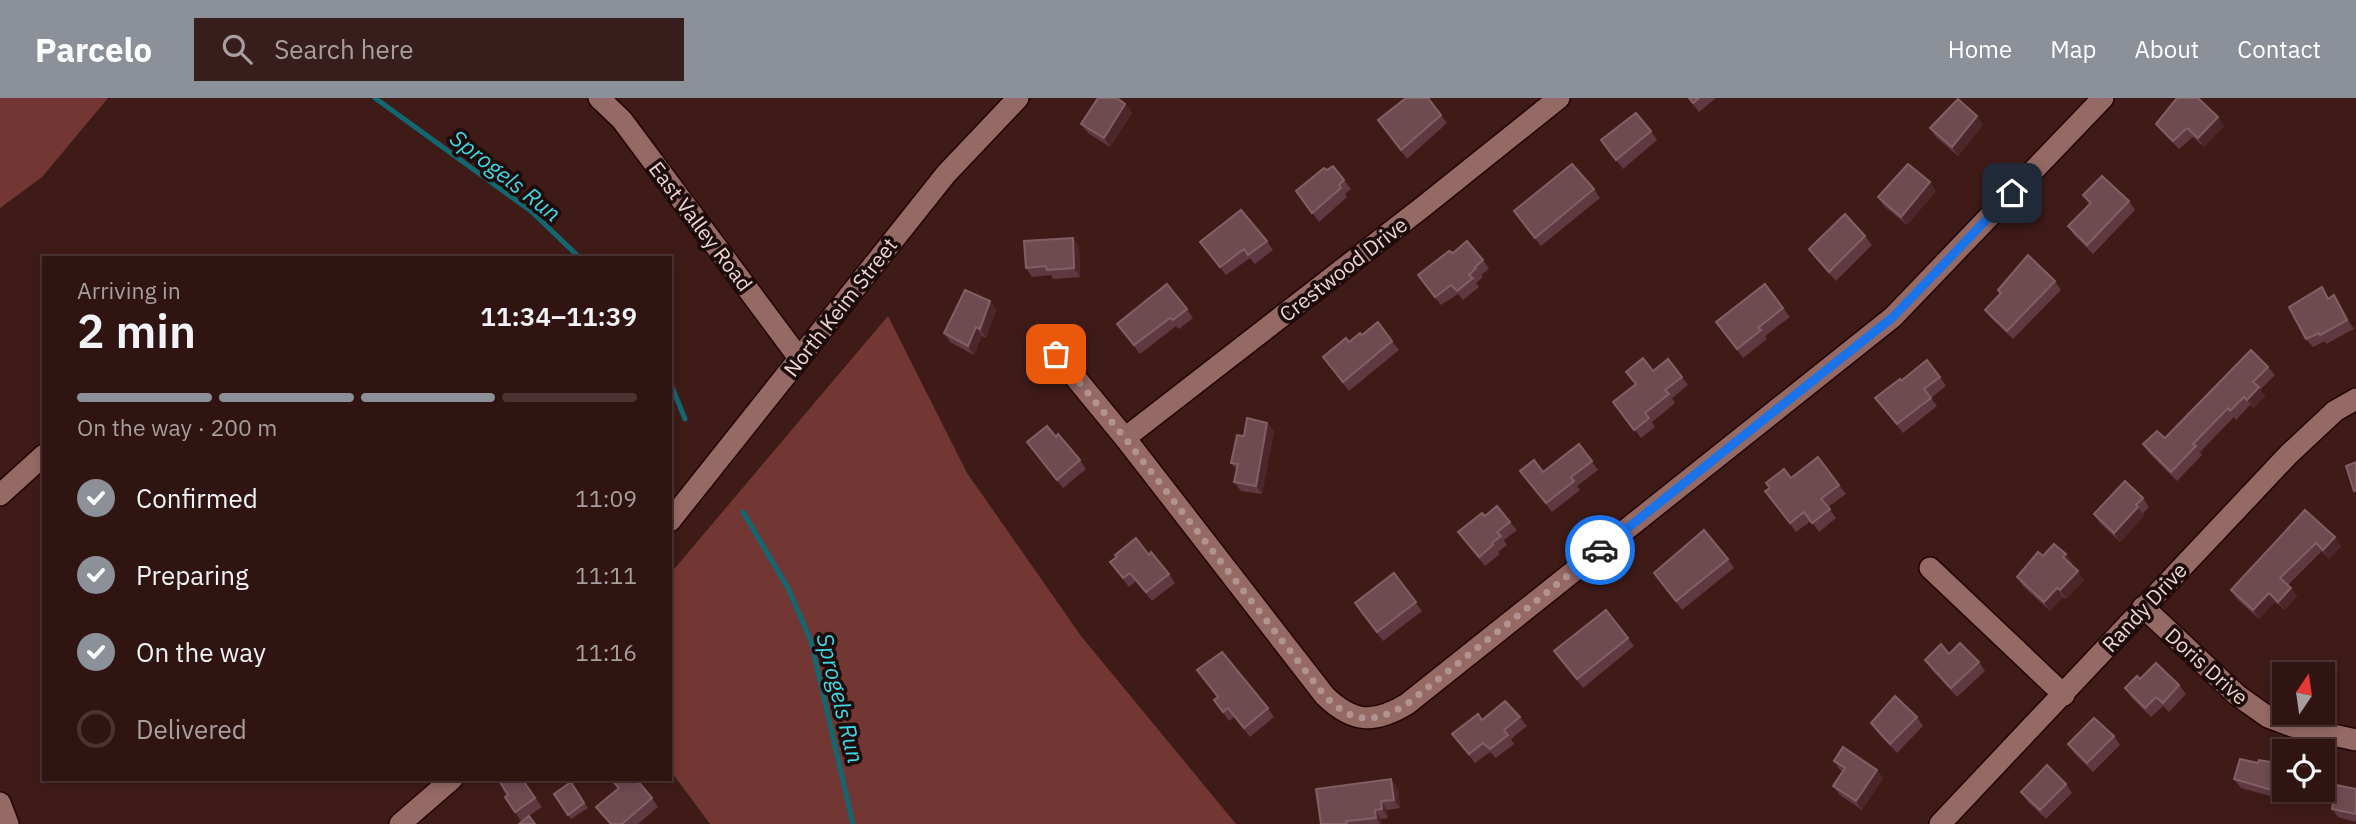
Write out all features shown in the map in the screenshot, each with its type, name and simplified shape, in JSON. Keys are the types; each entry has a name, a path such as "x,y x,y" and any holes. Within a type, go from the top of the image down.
{"street":[{"name":"East Valley Road","path":"599,98 622,120 799,358"},
{"name":"North Keim Street","path":"672,518 946,174 1018,98"},
{"name":"Crestwood Drive","path":"1125,438 1559,98"},
{"path":"1056,354 1125,438 1325,696 1343,711 1360,718 1388,715 1407,704 1893,317 2103,98"},
{"name":"Randy Drive","path":"1940,824 2289,454 2336,411 2356,399"},
{"path":"0,495 42,457"},
{"path":"1930,568 2064,695"},
{"name":"Doris Drive","path":"2143,607 2237,695 2268,717 2292,726 2356,740"},
{"path":"400,824 450,781"},
{"path":"0,803 8,824"}],"shaded area":[{"path":"0,98 108,98 42,177 0,208"},
{"path":"888,316 967,473 1081,636 1236,824 710,824 672,773 672,572"}],"building":[{"path":"1098,98 1117,98 1125,104 1104,138 1081,124"},
{"path":"1406,98 1428,98 1441,115 1401,150 1378,120"},
{"path":"2177,98 2198,98 2218,117 2198,138 2187,128 2173,141 2156,124"},
{"path":"1958,99 1977,116 1952,147 1930,128"},
{"path":"1636,113 1651,131 1616,160 1601,140"},
{"path":"1572,164 1594,189 1535,238 1514,211"},
{"path":"1908,164 1930,182 1901,217 1878,197"},
{"path":"1333,166 1344,180 1339,185 1341,188 1312,213 1296,191 1324,168 1327,170"},
{"path":"2102,176 2129,201 2087,245 2068,226 2091,203 2083,195"},
{"path":"1241,210 1267,241 1248,255 1244,249 1220,267 1200,242"},
{"path":"1845,214 1865,236 1829,272 1809,249"},
{"path":"1073,238 1074,268 1026,268 1024,241"},
{"path":"1467,241 1483,260 1469,275 1473,278 1457,291 1451,285 1435,297 1418,275"},
{"path":"2028,255 2055,281 2007,331 1985,310 2001,293 1998,290"},
{"path":"1167,284 1187,309 1173,320 1170,318 1134,345 1117,324"},
{"path":"1765,284 1783,308 1737,349 1716,322"},
{"path":"2322,287 2328,299 2334,295 2347,320 2320,335 2319,333 2306,339 2289,307"},
{"path":"965,290 990,301 980,329 976,327 968,346 944,333"},
{"path":"1378,322 1392,341 1343,382 1323,357 1346,338 1349,342"},
{"path":"2251,350 2268,367 2253,382 2259,387 2247,400 2244,397 2230,411 2228,408 2193,444 2196,446 2171,472 2143,444 2157,431 2165,438"},
{"path":"1643,358 1653,371 1668,359 1682,377 1665,390 1669,394 1645,413 1649,418 1634,430 1613,402 1636,384 1626,372"},
{"path":"1927,360 1940,377 1924,389 1931,398 1897,424 1875,398"},
{"path":"1247,418 1267,423 1256,486 1234,482 1238,464 1231,463 1237,435 1244,436"},
{"path":"1047,426 1056,437 1058,434 1080,460 1057,480 1027,442"},
{"path":"1579,444 1592,461 1571,477 1574,481 1546,503 1520,471 1534,460 1543,472"},
{"path":"1818,457 1839,485 1821,499 1830,509 1812,523 1804,512 1790,523 1765,491 1770,488 1766,483 1784,469 1791,478"},
{"path":"2356,462 2356,490 2354,491 2346,466"},
{"path":"2125,481 2143,498 2114,533 2094,514"},
{"path":"1497,506 1510,522 1497,532 1501,536 1479,557 1458,532 1482,513 1485,516"},
{"path":"2305,510 2335,537 2323,550 2316,543 2280,578 2291,588 2278,602 2269,593 2253,610 2231,590"},
{"path":"1704,530 1728,559 1676,601 1654,573"},
{"path":"1136,538 1169,574 1146,592 1130,573 1123,578 1110,562"},
{"path":"2054,544 2066,554 2063,557 2078,571 2044,602 2017,577 2038,552 2043,556"},
{"path":"1394,573 1416,602 1377,632 1355,603"},
{"path":"1606,610 1628,638 1577,679 1554,651"},
{"path":"1960,643 1979,662 1951,688 1925,660 1941,644 1949,654"},
{"path":"1222,652 1268,708 1244,728 1228,708 1223,712 1214,700 1218,697 1197,670"},
{"path":"2156,663 2179,685 2163,703 2156,697 2145,708 2125,688 2137,676 2140,679"},
{"path":"1895,696 1917,717 1890,744 1871,723"},
{"path":"1505,701 1520,717 1504,730 1508,735 1490,749 1483,743 1469,754 1452,734 1478,714 1482,720"},
{"path":"2094,718 2114,736 2087,763 2068,744"},
{"path":"1843,747 1877,770 1856,801 1833,786 1845,768 1834,761"},
{"path":"2240,759 2258,763 2259,760 2272,762 2272,790 2234,779"},
{"path":"2047,765 2066,784 2040,810 2021,792"},
{"path":"1391,779 1394,800 1381,801 1382,809 1375,810 1376,818 1346,821 1347,824 1321,824 1316,789"},
{"path":"499,781 523,781 535,798 515,812 505,797 508,795"},
{"path":"613,781 638,781 652,798 622,824 611,824 596,807 619,788"},
{"path":"571,782 584,803 568,815 554,794"},
{"path":"2336,785 2356,789 2356,814 2332,809"},
{"path":"529,816 535,824 519,824"}],"waterway":[{"name":"Sprogels Run","path":"375,98 531,211 578,256"},
{"name":"Sprogels Run","path":"672,387 685,419"},
{"name":"Sprogels Run","path":"743,512 788,588 811,641 853,824"}],"way so far":[{"path":"1056,354 1125,438 1325,696 1352,716 1369,719 1388,715 1407,704 1600,550"}],"route":[{"path":"1600,550 1893,317 2012,193"}]}
